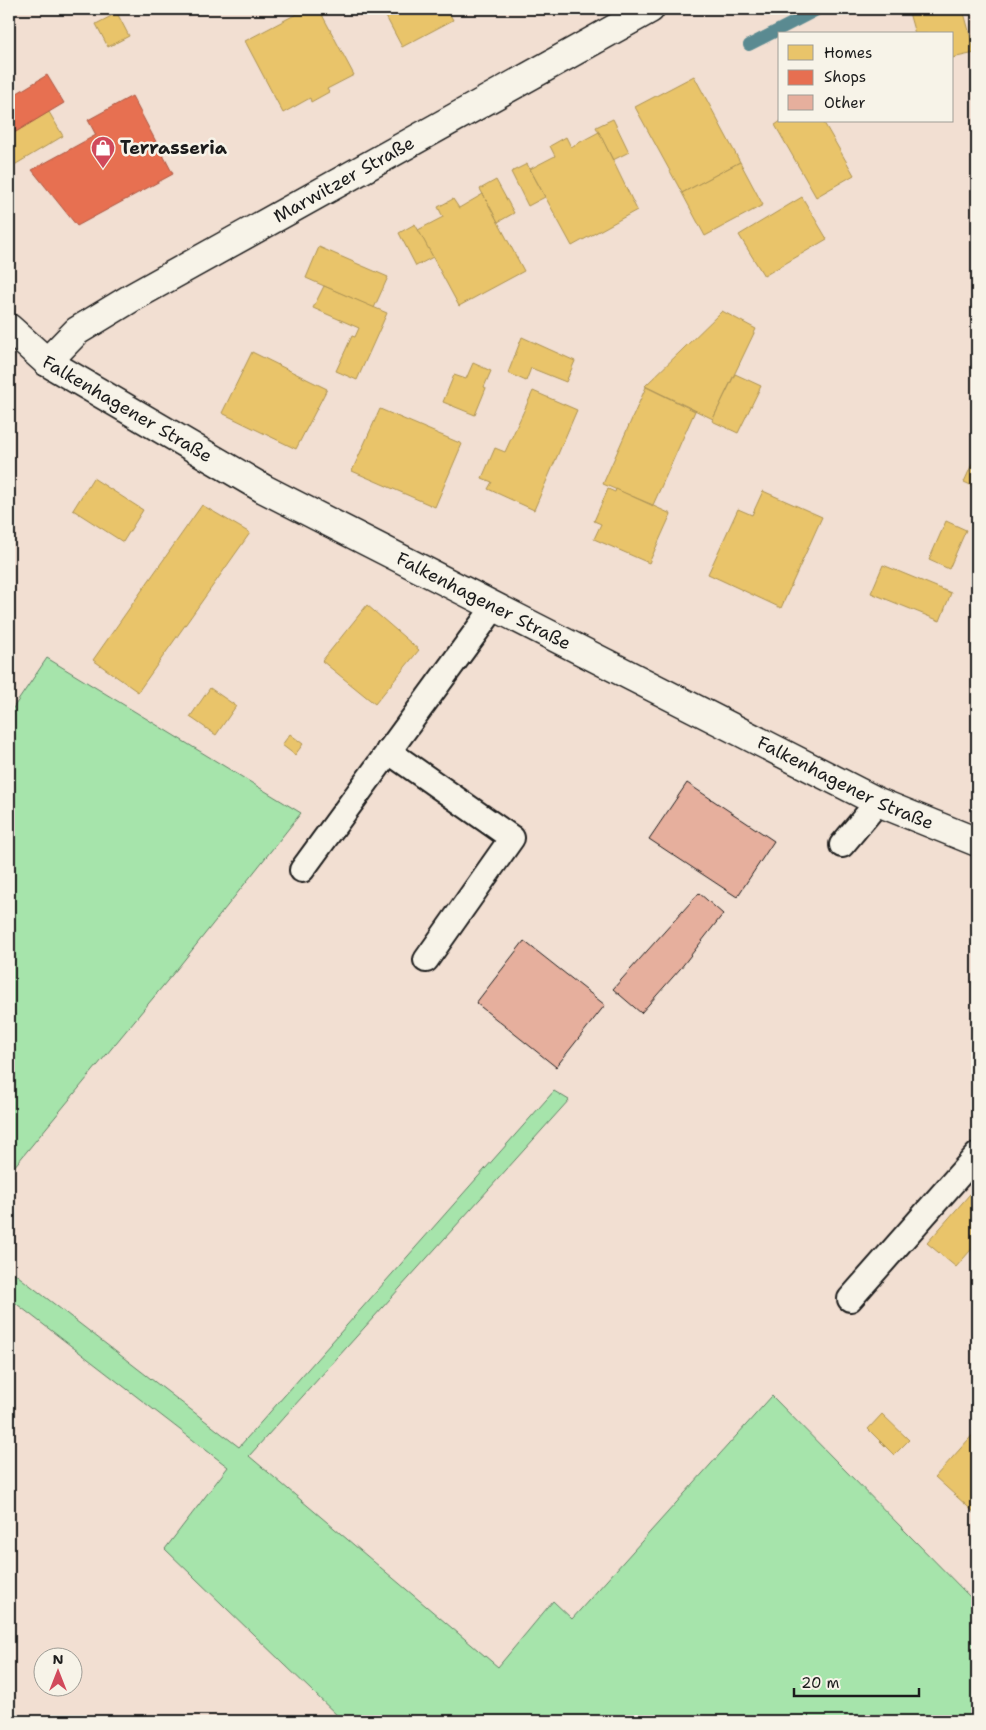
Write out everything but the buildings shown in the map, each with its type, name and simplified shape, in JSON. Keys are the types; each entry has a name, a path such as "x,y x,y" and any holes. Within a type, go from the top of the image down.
{"main road":[{"name":"Marwitzer Straße","path":"47,362 76,332 133,297 650,9"},
{"name":"Falkenhagener Straße","path":"9,328 47,362 264,489 878,802 977,842"}],"lane":[{"path":"302,870 495,606"},
{"path":"388,751 512,838 426,960"},
{"path":"842,845 878,802"},
{"path":"850,1299 977,1155"}],"green space":[{"path":"47,658 301,813 181,964 9,1173 9,714"},
{"path":"554,1091 569,1100 249,1456 498,1667 553,1601 572,1619 772,1396 977,1604 977,1721 343,1721 165,1549 228,1467 9,1298 9,1269 239,1447"}],"waterway":[{"path":"749,45 819,9"}],"place":[{"name":"Terrasseria","path":"103,169"}]}
